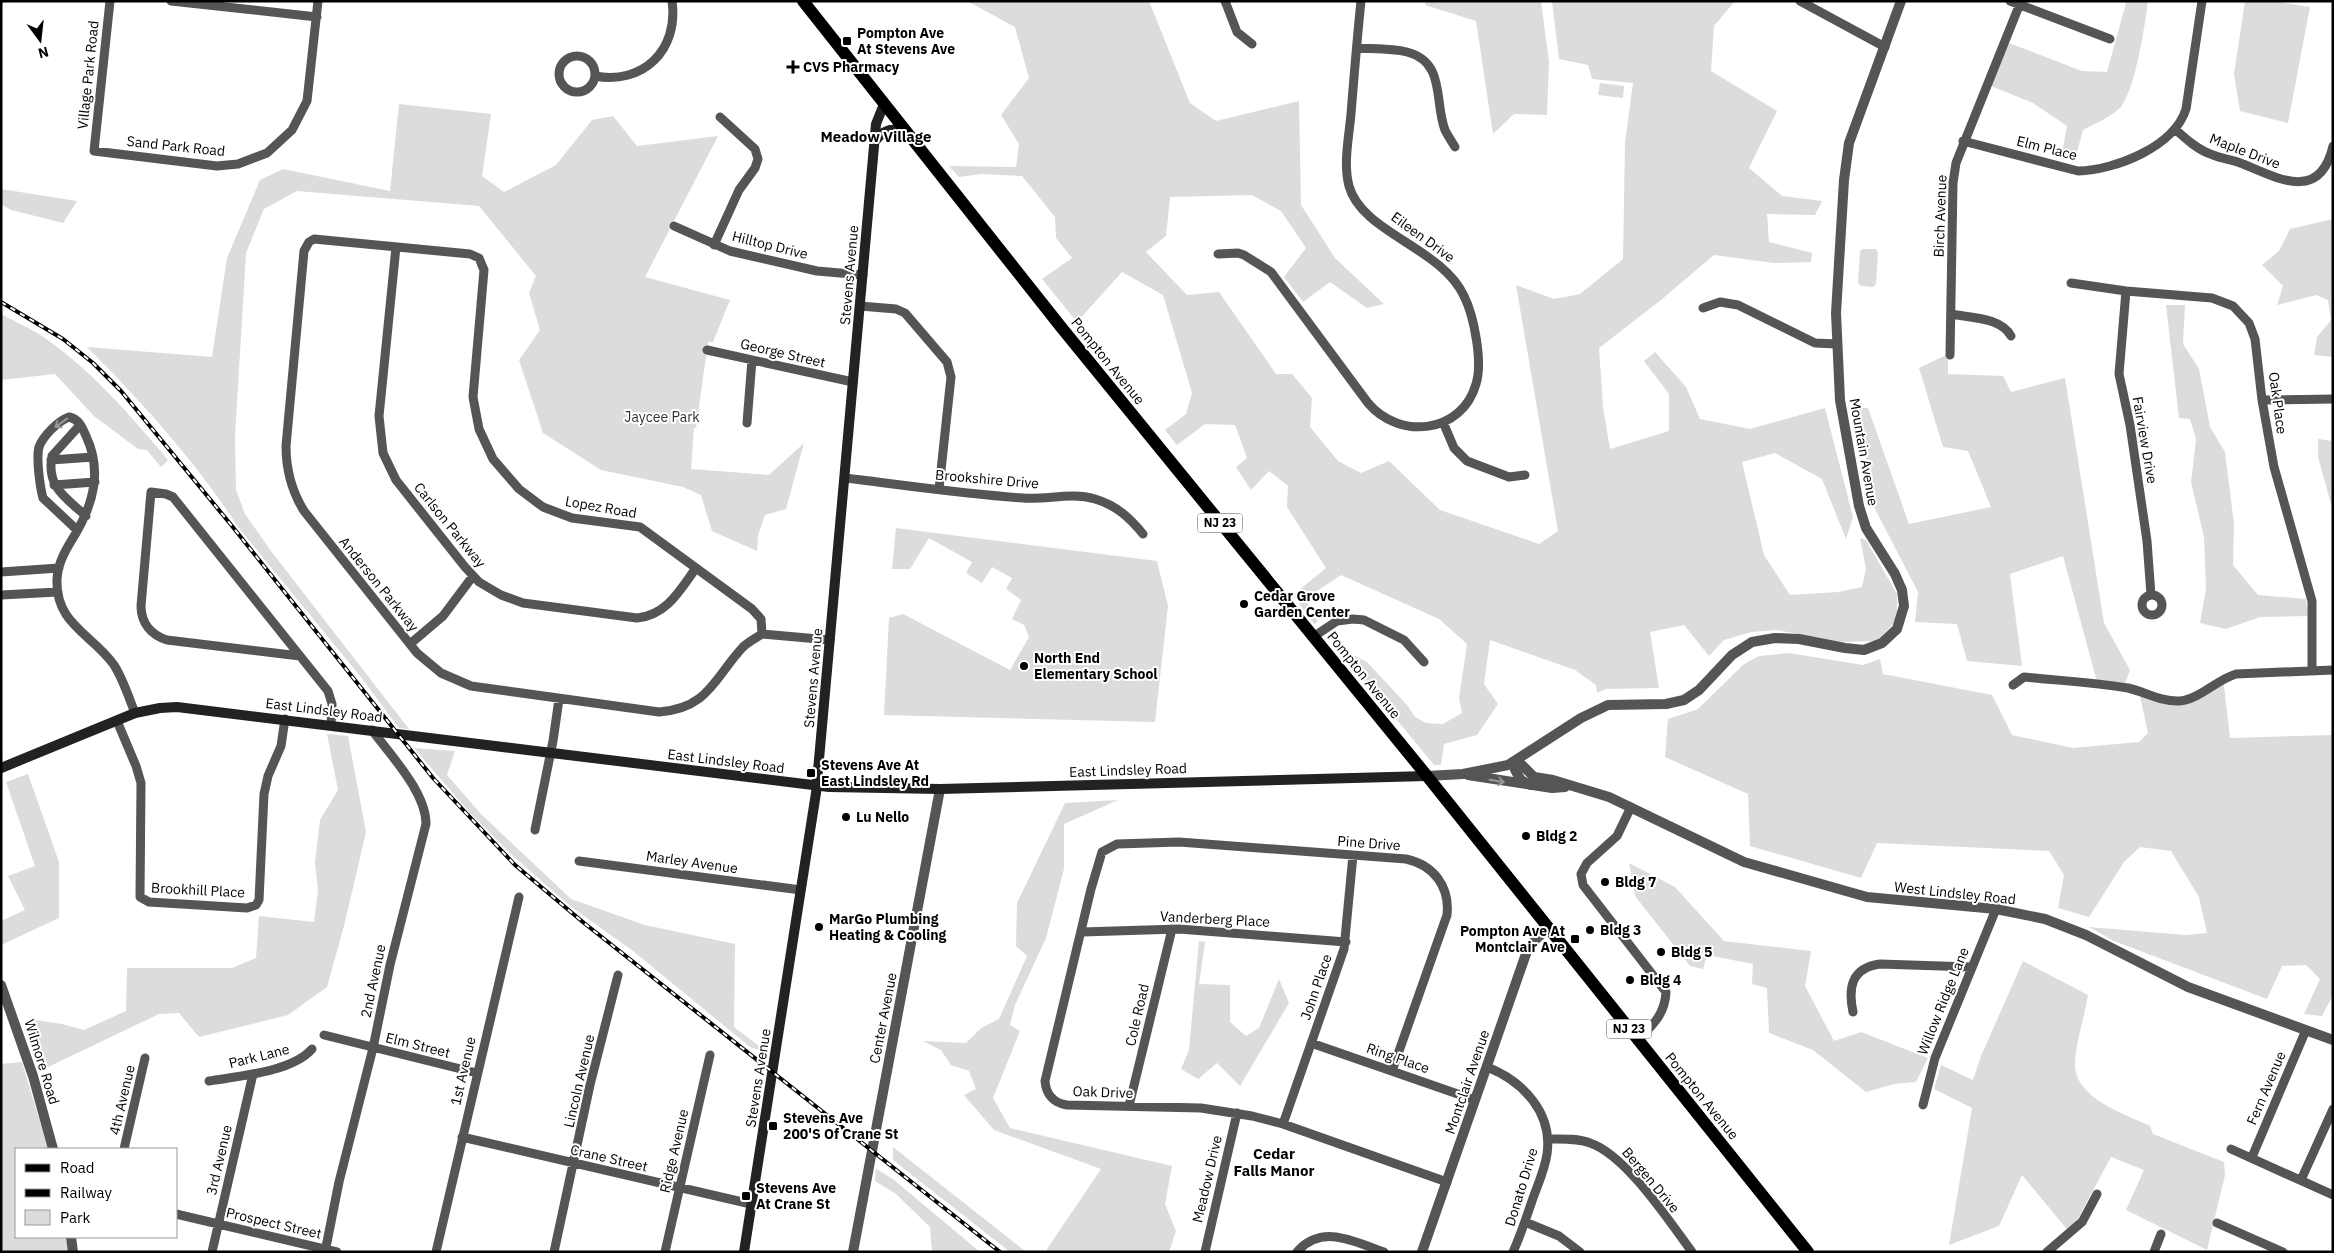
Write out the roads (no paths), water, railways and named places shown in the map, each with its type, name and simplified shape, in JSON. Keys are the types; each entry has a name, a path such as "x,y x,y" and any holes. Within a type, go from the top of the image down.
{"main road":[{"name":"Pompton Avenue","path":"803,1 1076,346 1427,776 1806,1251"},
{"name":"Stevens Avenue","path":"744,1252 817,786 876,124 884,104"},
{"path":"875,141 880,134 888,130 896,129 907,132"},
{"name":"East Lindsley Road","path":"1,768 135,714 160,708 177,707 817,786 940,788 1427,776"}],"street":[{"name":"Village Park Road","path":"94,151 110,1"},
{"path":"171,1 317,17"},
{"name":"Sand Park Road","path":"94,151 217,166 238,164 267,152 288,134 304,109 318,1"},
{"path":"595,76 625,76 638,72 656,59 670,35 673,21 672,1"},
{"path":"1225,1 1237,32 1252,44"},
{"name":"Eileen Drive","path":"1218,254 1238,253 1244,255 1271,272 1368,403 1383,417 1394,423 1412,428 1425,427 1443,422 1464,407 1476,384 1479,364 1472,316 1463,293 1448,272 1434,260 1371,217 1354,197 1349,185 1347,165 1361,1"},
{"path":"1800,1 1885,47"},
{"name":"Mountain Avenue","path":"1517,760 1599,708 1617,704 1666,704 1692,696 1732,654 1752,642 1774,638 1799,639 1864,650 1882,643 1897,629 1903,613 1904,598 1895,574 1869,532 1859,506 1840,400 1837,294 1846,155 1853,130 1901,1"},
{"path":"2010,1 2020,3 2110,39"},
{"path":"2175,129 2186,108 2202,1"},
{"name":"Birch Avenue","path":"1950,355 1953,183 1963,141 2020,3"},
{"path":"1357,48 1402,51 1414,55 1425,62 1435,76 1445,130 1455,147"},
{"path":"578,56 592,64 595,76 590,86 580,91 574,91 563,86 559,75 566,59 578,56"},
{"path":"714,245 739,190 755,168 758,159 755,149 720,117"},
{"name":"Elm Place","path":"1963,141 2078,171 2096,170 2120,163 2163,140 2175,129"},
{"name":"Maple Drive","path":"2175,129 2191,144 2212,155 2240,163 2290,183 2306,181 2320,172 2328,163 2333,146"},
{"name":"Hilltop Drive","path":"674,226 730,251 817,270 863,275"},
{"name":"Anderson Parkway","path":"396,247 317,239 307,245 304,251 286,456 291,486 304,510 410,644 433,667 461,683 482,689 652,712 680,709 705,695 744,646 762,634"},
{"name":"Lopez Road","path":"396,247 470,254 480,258 483,263 484,270 473,387 474,407 479,429 488,449 519,489 543,507 562,515 640,527 752,609 761,619 762,634"},
{"name":"Carlson Parkway","path":"396,247 379,416 381,444 386,462 396,480 473,576 493,591 516,601 637,618 649,616 665,608 696,568"},
{"name":"Oak Place","path":"2071,283 2126,291 2212,298 2223,301 2238,310 2249,323 2256,339 2262,400 2274,467 2312,601 2312,670"},
{"name":"Fairview Drive","path":"2126,291 2119,374 2130,425 2147,541 2151,595"},
{"path":"1703,308 1720,302 1738,306 1815,343 1837,344"},
{"path":"860,306 896,309 905,313 949,365 951,377 939,489"},
{"path":"1951,314 1999,323 2012,336"},
{"name":"George Street","path":"707,350 853,382"},
{"path":"747,423 752,360"},
{"path":"2262,400 2333,399"},
{"path":"78,530 48,505 43,498 39,450 42,442 60,421 69,417 73,418 80,425 89,441 93,457 95,482 90,508 78,530 63,554 59,568 58,592 68,618 114,666 135,714"},
{"path":"1443,422 1454,448 1467,461 1509,477 1525,475"},
{"path":"80,425 59,447 51,460 54,485 58,492 86,516"},
{"path":"51,460 93,457"},
{"name":"Brookshire Drive","path":"845,478 1023,498 1087,497 1104,502 1120,511 1143,534"},
{"path":"54,485 95,482"},
{"path":"300,656 167,640 150,631 144,622 141,606 151,492 173,497 300,656 330,695 332,704 331,725"},
{"path":"1,572 59,568"},
{"path":"410,644 444,616 473,576"},
{"path":"1,595 58,592"},
{"path":"1313,637 1337,621 1353,618 1364,620 1404,640 1424,662"},
{"path":"762,634 830,640"},
{"path":"2013,685 2024,678 2035,678 2130,689 2161,700 2179,701 2187,700 2226,677 2236,674 2333,670"},
{"path":"535,830 558,699"},
{"name":"Brookhill Place","path":"117,721 141,783 140,897 148,902 247,908 256,904 259,900 266,785 281,746 285,719"},
{"name":"2nd Avenue","path":"325,1250 339,1182 373,1048 390,964 426,824 426,812 419,795 372,730"},
{"path":"1427,776 1463,774 1497,768 1517,760"},
{"path":"1517,760 1515,770 1521,780 1530,785"},
{"name":"West Lindsley Road","path":"1517,760 1534,778 1552,780 1597,793 1631,807 1744,862 1796,878 1874,898 1996,909 2031,915 2058,923 2181,984 2333,1040"},
{"name":"West Lindsley Road","path":"1463,774 1552,788 1571,787"},
{"name":"Center Avenue","path":"852,1252 940,788"},
{"path":"1631,807 1617,836 1587,863 1581,874 1583,885 1666,992 1666,1005 1657,1021 1638,1040"},
{"name":"Pine Drive","path":"1149,842 1194,843 1406,859 1417,862 1435,874 1446,896 1445,922 1392,1071"},
{"name":"Oak Drive","path":"1149,842 1114,845 1101,855 1045,1081 1046,1090 1054,1100 1063,1104 1201,1108 1237,1113 1283,1124 1446,1182"},
{"name":"John Place","path":"1283,1124 1346,942 1353,855"},
{"name":"Marley Avenue","path":"579,861 801,890"},
{"name":"1st Avenue","path":"436,1252 519,898"},
{"name":"Willow Ridge Lane","path":"1923,1105 1935,1058 1996,909"},
{"name":"Montclair Avenue","path":"1422,1252 1527,951 1532,942 1548,928"},
{"name":"Vanderberg Place","path":"1082,932 1172,929 1346,942"},
{"name":"Cole Road","path":"1129,1106 1172,929"},
{"path":"1853,1012 1850,995 1852,984 1858,975 1870,966 1880,964 1972,968"},
{"name":"Lincoln Avenue","path":"554,1252 590,1085 618,975"},
{"name":"Wilmore Road","path":"1,984 33,1076 53,1148"},
{"name":"Fern Avenue","path":"2252,1157 2306,1030"},
{"name":"Elm Street","path":"324,1035 477,1073"},
{"name":"Ring Place","path":"1311,1042 1475,1100"},
{"name":"Park Lane","path":"209,1081 253,1074 301,1060 312,1049"},
{"name":"Ridge Avenue","path":"665,1252 710,1055"},
{"name":"4th Avenue","path":"124,1148 145,1058"},
{"name":"Donato Drive","path":"1487,1067 1506,1076 1527,1092 1541,1114 1548,1139 1545,1164 1513,1252"},
{"name":"3rd Avenue","path":"212,1252 253,1074"},
{"path":"2301,1180 2333,1109"},
{"name":"Meadow Drive","path":"1205,1252 1237,1113"},
{"name":"Crane Street","path":"462,1138 751,1204"},
{"name":"Bergen Drive","path":"1548,1139 1581,1141 1598,1146 1612,1154 1628,1170 1692,1252"},
{"path":"2231,1149 2333,1195"},
{"path":"2047,1252 2082,1222 2097,1194"},
{"name":"Prospect Street","path":"178,1214 337,1252"},
{"path":"1525,1222 1559,1236 1580,1252"},
{"path":"2217,1224 2283,1252"},
{"path":"2154,1252 2161,1234"},
{"path":"1297,1252 1314,1239 1330,1236 1341,1237 1384,1252"},
{"path":"71,1238 73,1252"}],"railway":[{"path":"1,302 63,339 93,363 121,391 232,526 433,778 515,865 584,923 1000,1252"}],"place":[{"name":"Pompton Ave At Stevens Ave","path":"847,41"},
{"name":"CVS Pharmacy","path":"793,67"},
{"name":"Cedar Grove Garden Center","path":"1244,604"},
{"name":"North End Elementary School","path":"1024,666"},
{"name":"Stevens Ave At East Lindsley Rd","path":"811,773"},
{"name":"Lu Nello","path":"846,817"},
{"name":"Bldg 2","path":"1526,836"},
{"name":"Bldg 7","path":"1605,882"},
{"name":"MarGo Plumbing Heating & Cooling","path":"819,927"},
{"name":"Bldg 3","path":"1590,930"},
{"name":"Pompton Ave At Montclair Ave","path":"1575,939"},
{"name":"Bldg 5","path":"1661,952"},
{"name":"Bldg 4","path":"1630,980"},
{"name":"Stevens Ave 200'S Of Crane St","path":"773,1126"},
{"name":"Stevens Ave At Crane St","path":"746,1196"}],"district":[{"name":"Meadow Village","path":"876,137"},
{"name":"Cedar Falls Manor","path":"1274,1162"}],"park label":[{"name":"Jaycee Park","path":"662,417"}]}
